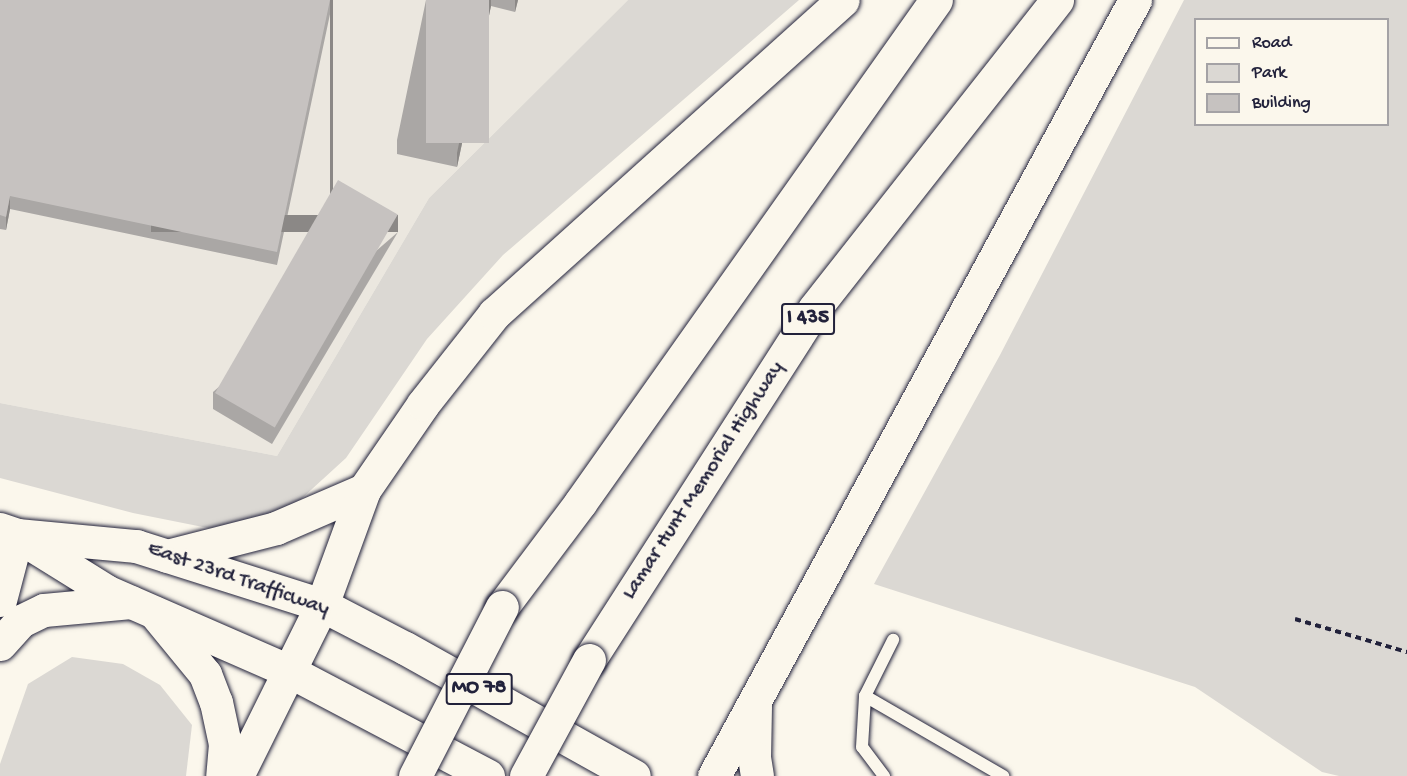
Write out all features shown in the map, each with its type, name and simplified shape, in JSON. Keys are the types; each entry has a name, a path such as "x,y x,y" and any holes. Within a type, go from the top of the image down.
{"main road":[{"path":"237,776 322,606 364,490 423,404 494,314 843,0"},
{"path":"415,776 502,607 580,503 936,0"},
{"name":"Lamar Hunt Memorial Highway","path":"526,776 589,660 814,309 1057,0"},
{"path":"714,776 1135,0"},
{"path":"167,556 276,528 364,490"},
{"path":"0,600 9,532 106,591 289,671 488,776"},
{"name":"East 23rd Trafficway","path":"9,532 136,546 322,606 405,648 634,776"},
{"path":"0,644 21,621 44,610 143,608 205,674 216,702 225,744 222,776"},
{"path":"755,698 754,757 757,776"}],"lane":[{"path":"884,776 862,747 865,696 893,640"},
{"path":"865,696 1004,776"}],"path":[{"path":"1295,619 1407,652"}],"shaded area":[{"path":"0,0 628,0 429,198 277,456 0,403"}],"green space":[{"path":"628,0 799,0 503,255 427,339 346,458 300,500 269,518 213,529 133,513 0,478 0,403 277,456 429,198"},
{"path":"1184,0 1407,0 1407,776 1339,776 1322,772 1195,687 874,584 1000,355"},
{"path":"72,657 123,664 160,685 192,725 186,776 0,776 0,764 28,684"}],"building":[{"path":"0,0 330,0 277,252 10,196 6,217 0,215"},
{"path":"426,0 489,0 489,143 426,143"},
{"path":"338,180 398,215 275,428 215,393"}]}
